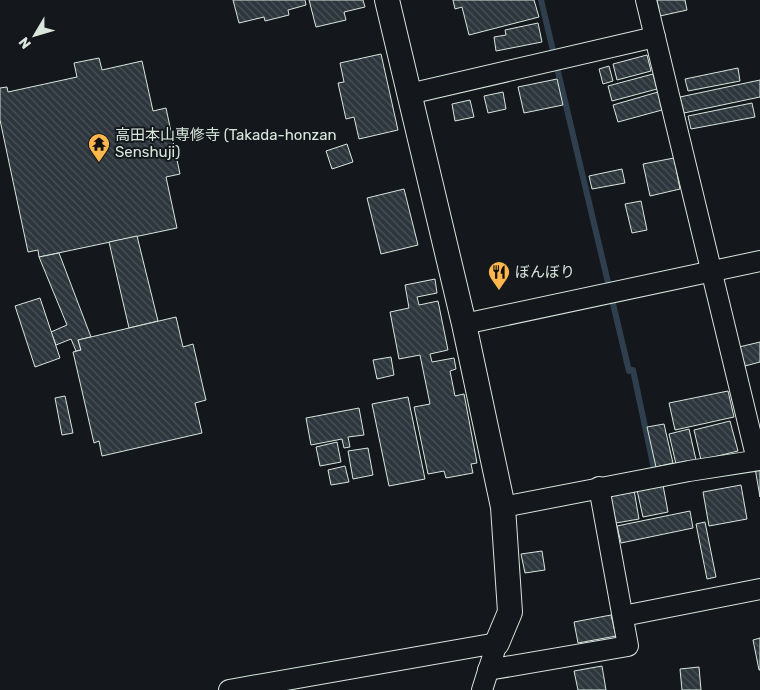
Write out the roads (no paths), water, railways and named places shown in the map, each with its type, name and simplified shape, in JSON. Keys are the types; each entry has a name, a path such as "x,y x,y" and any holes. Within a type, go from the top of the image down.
{"street":[{"path":"387,0 464,324 503,507 510,612 482,690"},
{"path":"503,507 599,487 759,460 711,273 646,0"},
{"path":"409,94 655,37"},
{"path":"464,324 711,273 760,261"},
{"path":"488,670 628,646 599,487"},
{"path":"623,616 760,589"},
{"path":"229,690 497,644"}],"waterway":[{"path":"541,0 629,371 633,370 654,469"}],"place":[{"name":"高田本山専修寺 (Takada-honzan Senshuji)","path":"99,163"},
{"name":"ぼんぼり","path":"499,291"}]}
